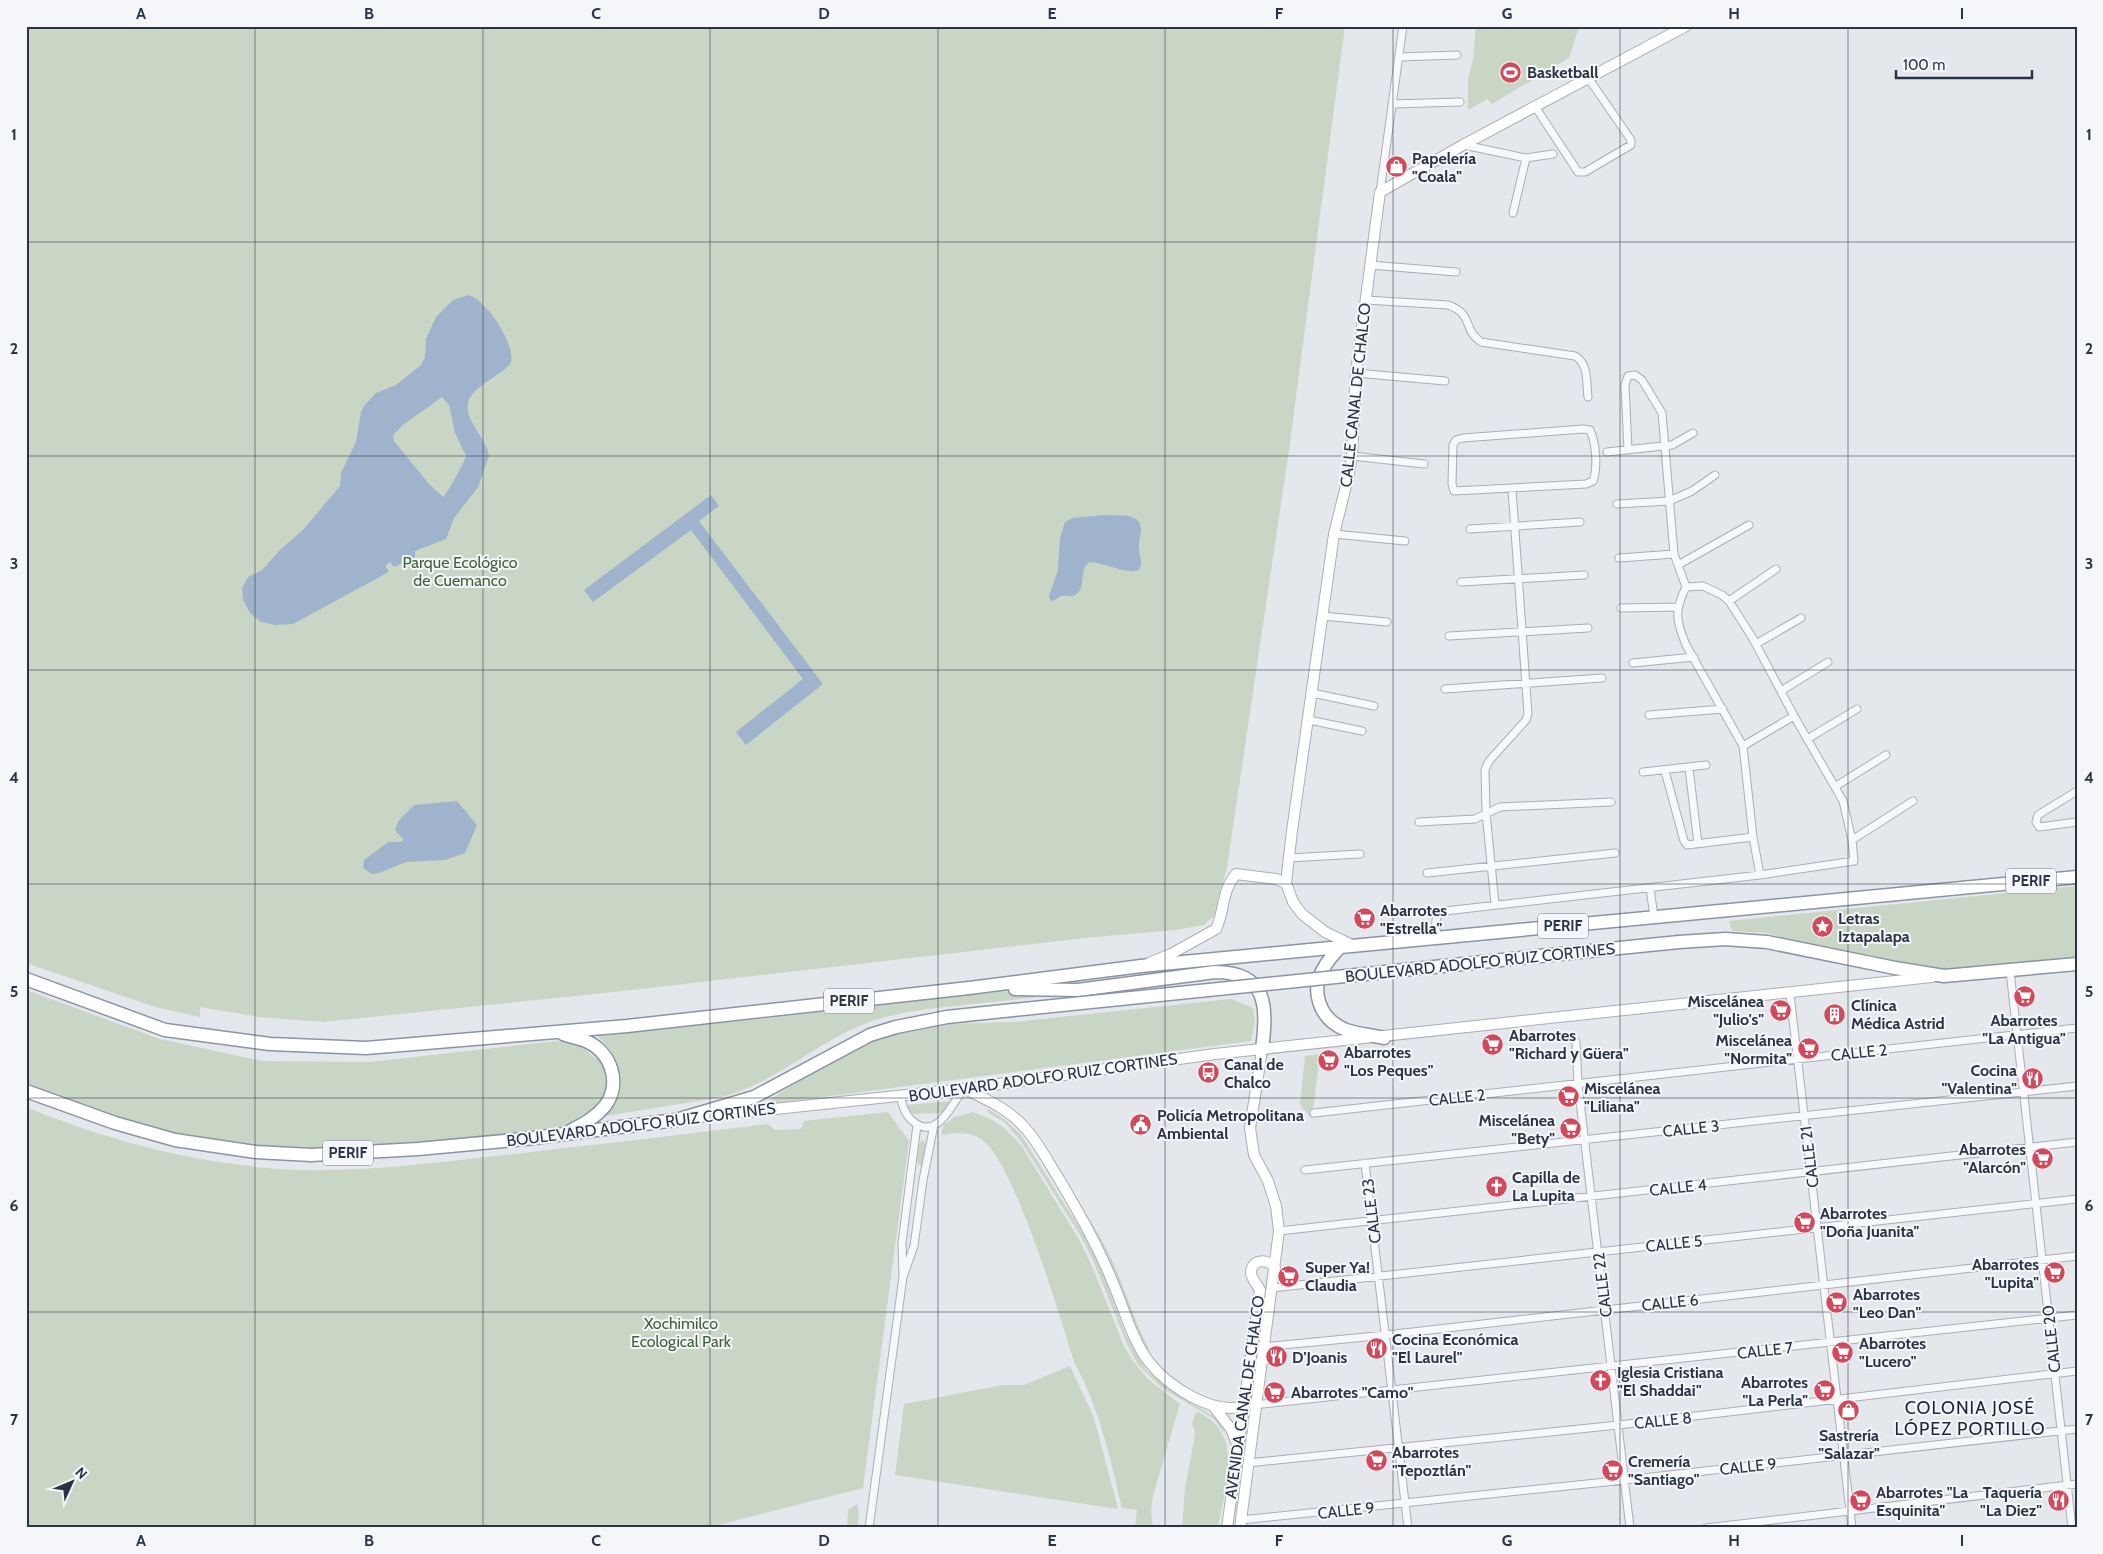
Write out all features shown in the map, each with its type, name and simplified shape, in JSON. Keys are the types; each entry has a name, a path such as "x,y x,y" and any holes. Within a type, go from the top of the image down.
{"highway":[{"name":"PERIF","path":"26,979 166,1030 270,1044 366,1048 556,1033 969,988 1141,966 2077,877"},
{"name":"BOULEVARD ADOLFO RUIZ CORTINES","path":"26,1091 115,1123 174,1140 256,1152 321,1155 418,1149 676,1120 754,1097 870,1035 896,1027 947,1017 1679,942 1725,939 1767,942 1944,976"},
{"path":"1340,947 1324,966 1317,989 1318,1002 1324,1014 1334,1023 1347,1030 1384,1038"},
{"name":"PERIF","path":"1944,976 2077,964"},
{"path":"969,988 1078,990 1215,972 1234,972 1244,976 1257,988 1264,1002 1266,1016 1262,1050"},
{"path":"556,1033 586,1041 609,1062 613,1073 610,1097 604,1106 592,1119 564,1134"}],"main road":[{"path":"1380,192 1463,145 1536,108 1686,26"},
{"name":"CALLE CANAL DE CHALCO","path":"1281,881 1289,858 1334,534 1352,456 1356,373 1380,192"},
{"path":"1141,966 1171,954 1216,929 1223,898 1230,880 1236,874 1281,881 1302,914 1324,932 1354,946"},
{"name":"PERIF","path":"1262,1050 1944,976"},
{"name":"BOULEVARD ADOLFO RUIZ CORTINES","path":"676,1120 781,1107 964,1089 1216,1054 1262,1050"},
{"name":"AVENIDA CANAL DE CHALCO","path":"1240,1524 1279,1231 1276,1206 1268,1181 1254,1155 1250,1128 1262,1050"},
{"path":"964,1089 1007,1111 1034,1138 1100,1252 1141,1349 1160,1374 1176,1387 1211,1406 1227,1409 1244,1406"},
{"name":"AVENIDA CANAL DE CHALCO","path":"1227,1528 1260,1290 1252,1278 1251,1271 1254,1265 1260,1261 1268,1262 1275,1268"},
{"path":"1211,1406 1231,1429 1237,1446"}],"street":[{"name":"CALLE CANAL DE CHALCO","path":"1380,192 1403,26"},
{"path":"1400,57 1457,55"},
{"path":"1536,108 1578,172 1585,172 1631,144 1631,140 1589,79"},
{"path":"1392,104 1460,102"},
{"path":"1463,145 1526,158 1553,154"},
{"path":"1513,213 1526,158"},
{"path":"1370,265 1456,272"},
{"path":"1366,300 1448,306 1460,309 1466,317 1471,332 1481,342 1574,356 1581,359 1584,365 1588,397"},
{"path":"1356,373 1445,381"},
{"path":"1628,450 1625,384 1628,376 1635,375 1642,380 1662,413 1674,554 1686,587 1677,607 1680,629 1743,746 1753,837 1760,875"},
{"path":"1590,430 1596,472 1593,481 1586,484 1512,489 1454,491 1452,484 1453,445 1456,440 1472,437 1590,430"},
{"path":"1608,452 1664,446 1679,442 1693,433"},
{"path":"1352,456 1424,464"},
{"path":"1617,504 1669,501 1692,491 1715,475"},
{"path":"1495,904 1486,813 1486,767 1526,720 1528,711 1512,489"},
{"path":"1470,529 1580,522"},
{"path":"1678,565 1749,525"},
{"path":"1334,534 1405,541"},
{"path":"1619,558 1674,554"},
{"path":"1729,601 1776,568"},
{"path":"1461,582 1584,575"},
{"path":"1437,938 1435,918 1445,911 1760,875 1854,861 1852,840 1843,801 1809,738 1794,716 1756,644 1729,601 1722,594 1708,588 1686,587"},
{"path":"1621,608 1677,607"},
{"path":"1322,616 1387,622"},
{"path":"1756,644 1801,618"},
{"path":"1449,636 1588,628"},
{"path":"1633,663 1694,657"},
{"path":"1781,691 1828,662"},
{"path":"1445,689 1602,678"},
{"path":"1312,693 1374,706"},
{"path":"1649,715 1723,709"},
{"path":"1809,738 1857,709"},
{"path":"1743,746 1794,716"},
{"path":"1308,720 1362,731"},
{"path":"1836,786 1886,754"},
{"path":"1642,772 1706,766"},
{"path":"1689,768 1698,844"},
{"path":"1665,771 1684,841 1687,845 1753,837"},
{"path":"2077,791 2038,816 2036,822 2039,827 2077,822"},
{"path":"1852,840 1913,801"},
{"path":"1419,822 1475,819 1500,807 1611,802"},
{"path":"1427,873 1615,853"},
{"path":"1289,858 1360,854"},
{"path":"1650,888 1654,917"},
{"name":"CALLE 20","path":"2010,971 2072,1528"},
{"name":"CALLE 21","path":"1790,994 1852,1528"},
{"name":"CALLE 2","path":"1314,1113 2077,1028"},
{"name":"CALLE 22","path":"1576,1042 1578,1084 1630,1528"},
{"name":"CALLE 3","path":"1305,1170 2077,1086"},
{"path":"900,1096 903,1110 917,1125 925,1127 934,1125 948,1112 964,1089"},
{"path":"869,1528 903,1277 902,1243 917,1125"},
{"path":"903,1277 914,1246 923,1180 934,1125"},
{"name":"CALLE 4","path":"1279,1231 2077,1142"},
{"name":"CALLE 23","path":"1365,1163 1408,1528"},
{"path":"911,1179 923,1180"},
{"name":"CALLE 5","path":"1272,1288 2077,1199"},
{"name":"CALLE 6","path":"1263,1347 1386,1335 2077,1256"},
{"name":"CALLE 7","path":"1244,1406 2077,1315"},
{"name":"CALLE 8","path":"1248,1462 1618,1425 2077,1371"},
{"name":"CALLE 9","path":"1240,1524 2077,1429"},
{"path":"1706,1528 2077,1484"}],"green space":[{"name":"Parque Ecológico de Cuemanco","path":"26,26 1345,26 1289,450 1227,867 1214,916 1204,925 1175,930 1085,938 623,991 323,1022 259,1017 200,1007 200,1017 155,1007 26,963"},
{"path":"1476,26 1579,27 1569,58 1492,104 1488,99 1468,110 1468,79 1473,59"},
{"path":"2077,886 2077,963 1940,980 1766,933 1732,931 1729,921"},
{"path":"26,990 160,1039 262,1061 370,1062 556,1041 580,1045 602,1064 610,1083 605,1101 559,1129 304,1152 171,1135 26,1086"},
{"path":"998,991 1058,995 937,1008 885,1017 859,1026 841,1035 755,1085 737,1092 717,1098 599,1117 618,1074 611,1051 596,1034 762,1019"},
{"path":"1231,999 1253,1008 1255,1022 1251,1041 762,1105 826,1063 888,1034 943,1024 1013,1022"},
{"path":"1320,1054 1312,1119 1300,1105 1305,1056"},
{"path":"952,1101 942,1113 910,1114 906,1108 908,1105"},
{"name":"Xochimilco Ecological Park","path":"26,1107 88,1130 150,1148 246,1166 307,1170 364,1169 420,1164 768,1124 775,1130 801,1129 804,1121 888,1112 909,1141 863,1488 706,1528 26,1528"},
{"path":"988,1109 1003,1118 1021,1135 1084,1235 1103,1273 1125,1333 1146,1370 1171,1391 1215,1417 1220,1422 1225,1435 1214,1419 1162,1388 1138,1365 1127,1344 1092,1258 1080,1235 1021,1141 1004,1122 987,1112"},
{"path":"973,1112 1002,1126 1021,1145 1080,1241 1124,1346 1132,1360 1149,1380 1180,1404 1153,1496 1151,1511 1153,1528 1135,1528 1137,1510 1122,1508 1098,1416 1075,1364 1048,1279 1022,1208 1008,1178 994,1153 981,1139 976,1136 957,1133 941,1135 944,1124 955,1117"},
{"path":"922,1140 926,1144 921,1165 918,1164 917,1155"},
{"path":"1066,1181 1111,1258 1150,1351 1145,1350"},
{"path":"1070,1366 1094,1418 1118,1509 895,1475 904,1404 1002,1385 1024,1385"},
{"path":"1198,1412 1212,1421 1222,1433 1227,1447 1228,1477 1219,1523 1214,1528 1182,1528 1185,1488 1195,1432 1192,1424 1195,1414"},
{"path":"857,1504 859,1512 857,1528 847,1528 848,1510"}],"water":[{"path":"468,295 483,305 491,313 504,334 511,354 511,362 508,366 482,385 468,403 469,416 489,456 478,487 454,518 446,539 415,551 415,557 394,567 390,562 385,566 389,571 387,573 293,624 276,625 261,622 250,613 243,600 242,588 248,577 262,570 280,550 303,530 340,486 341,473 356,442 361,412 364,406 376,393 396,385 421,365 425,357 426,339 436,317 453,300","holes":["442,397 449,405 455,433 466,456 456,477 443,497 429,484 394,441 393,435 403,425"]},
{"path":"711,495 719,506 699,521 823,684 746,745 736,732 803,679 691,530 593,602 584,590"},
{"path":"1105,515 1133,517 1140,524 1139,551 1141,562 1139,570 1121,570 1089,562 1084,570 1079,592 1073,596 1062,596 1051,601 1049,596 1058,570 1060,538 1065,522 1073,518"},
{"path":"457,801 477,825 465,853 445,860 406,862 379,873 372,874 363,868 364,860 388,842 404,840 395,830 399,820 414,805"}],"place":[{"name":"Basketball","path":"1511,72"},
{"name":"Papelería \"Coala\"","path":"1396,167"},
{"name":"Abarrotes \"Estrella\"","path":"1364,919"},
{"name":"Letras Iztapalapa","path":"1822,927"},
{"name":"Abarrotes \"La Antigua\"","path":"2024,996"},
{"name":"Miscelánea \"Julio's\"","path":"1780,1010"},
{"name":"Clínica Médica Astrid","path":"1835,1014"},
{"name":"Abarrotes \"Richard y Güera\"","path":"1493,1044"},
{"name":"Miscelánea \"Normita\"","path":"1808,1049"},
{"name":"Abarrotes \"Los Peques\"","path":"1328,1061"},
{"name":"Canal de Chalco","path":"1208,1073"},
{"name":"Cocina \"Valentina\"","path":"2033,1079"},
{"name":"Miscelánea \"Liliana\"","path":"1568,1097"},
{"name":"Policía Metropolitana Ambiental","path":"1141,1124"},
{"name":"Miscelánea \"Bety\"","path":"1571,1129"},
{"name":"Abarrotes \"Alarcón\"","path":"2042,1158"},
{"name":"Capilla de La Lupita","path":"1496,1186"},
{"name":"Abarrotes \"Doña Juanita\"","path":"1804,1222"},
{"name":"Abarrotes \"Lupita\"","path":"2055,1273"},
{"name":"Super Ya! Claudia","path":"1289,1276"},
{"name":"Abarrotes \"Leo Dan\"","path":"1837,1303"},
{"name":"Cocina Económica \"El Laurel\"","path":"1376,1348"},
{"name":"Abarrotes \"Lucero\"","path":"1843,1352"},
{"name":"D'Joanis","path":"1276,1357"},
{"name":"Iglesia Cristiana \"El Shaddai\"","path":"1601,1381"},
{"name":"Abarrotes \"La Perla\"","path":"1824,1391"},
{"name":"Abarrotes \"Camo\"","path":"1275,1392"},
{"name":"Sastrería \"Salazar\"","path":"1849,1411"},
{"name":"Abarrotes \"Tepoztlán\"","path":"1376,1461"},
{"name":"Cremería \"Santiago\"","path":"1612,1470"},
{"name":"Abarrotes \"La Esquinita\"","path":"1860,1501"},
{"name":"Taquería \"La Diez\"","path":"2058,1501"}],"district":[{"name":"COLONIA JOSÉ LÓPEZ PORTILLO","path":"1970,1418"}]}
